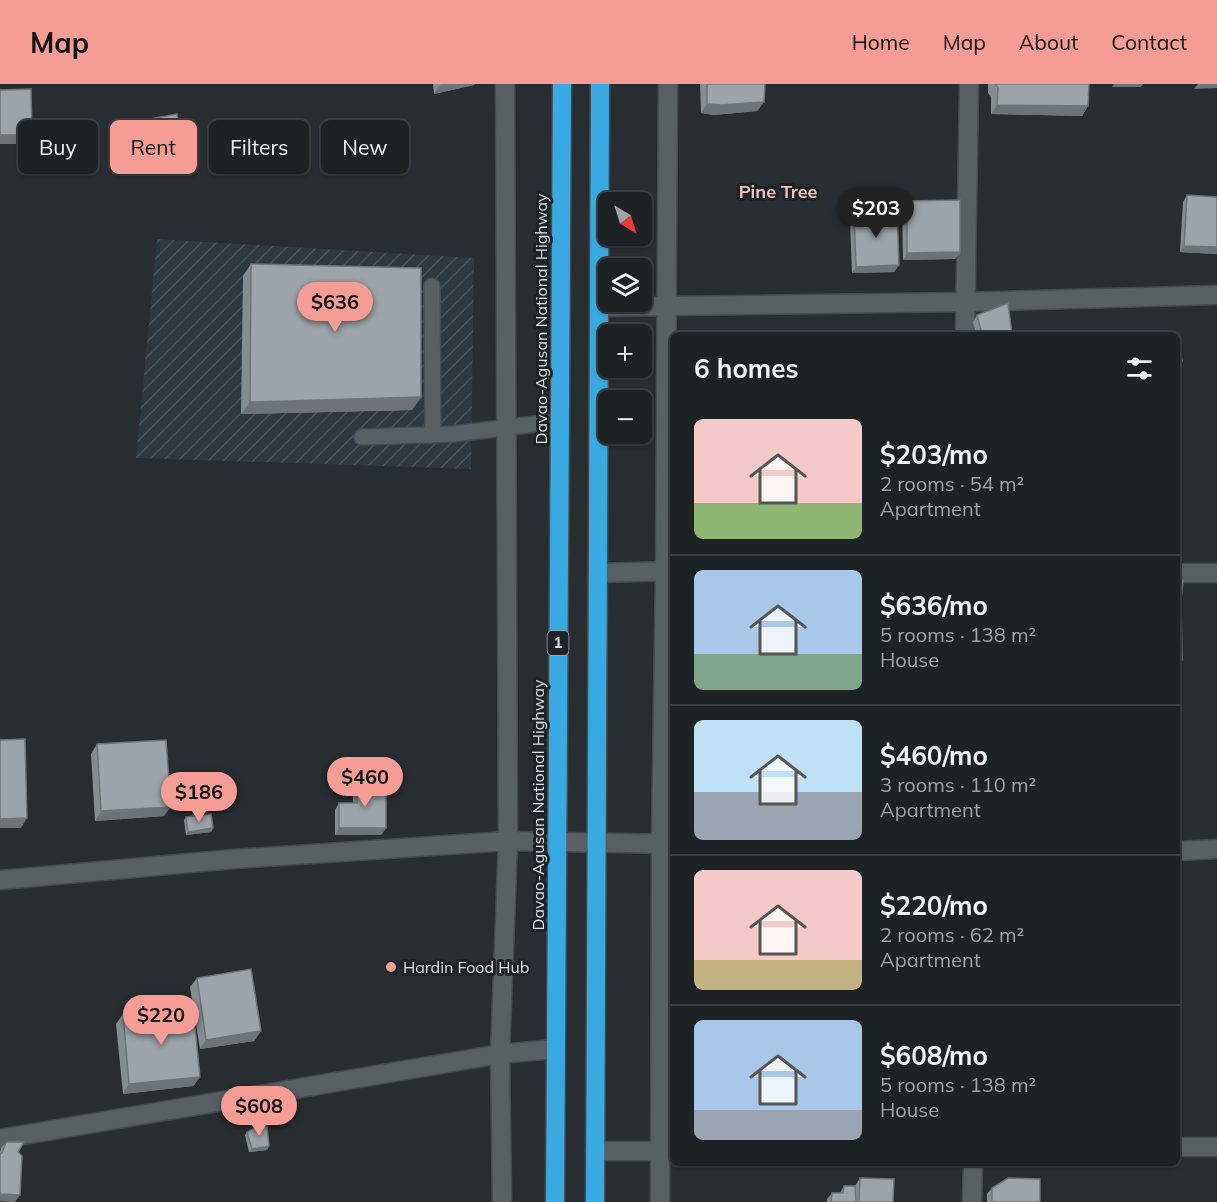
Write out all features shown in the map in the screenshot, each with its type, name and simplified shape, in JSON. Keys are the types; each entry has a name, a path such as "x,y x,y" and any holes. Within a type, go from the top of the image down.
{"highway":[{"name":"Davao-Agusan National Highway","path":"555,1202 562,84"},
{"path":"599,258 600,84"},
{"path":"595,1202 599,312"}],"street":[{"path":"502,1202 500,1054 508,841 505,84"},
{"path":"660,1202 666,1151 669,571 668,84"},
{"path":"965,332 969,84"},
{"path":"652,306 965,302 1217,295"},
{"path":"598,573 669,571"},
{"path":"1180,573 1217,573"},
{"path":"0,880 234,859 508,841 667,843"},
{"path":"1180,851 1217,849"},
{"path":"0,1139 500,1054 555,1048"},
{"path":"1180,1147 1217,1146"},
{"path":"595,1151 666,1151"},
{"path":"972,1202 973,1166"}],"lane":[{"path":"432,286 433,435"},
{"path":"362,436 433,435 560,421"}],"shaded area":[{"path":"157,239 474,258 471,469 136,458"}],"building":[{"path":"707,84 765,84 764,102 707,104"},
{"path":"995,84 1089,84 1088,106 997,105 998,87"},
{"path":"31,89 32,120 18,120 18,135 0,135 0,90"},
{"path":"177,114 178,120 144,120"},
{"path":"1187,195 1217,197 1217,247 1184,246"},
{"path":"960,200 960,252 907,253 907,201"},
{"path":"897,211 899,265 856,267 854,213"},
{"path":"251,264 421,268 421,397 250,402"},
{"path":"1008,303 1012,332 981,332 977,315"},
{"path":"1180,581 1183,581 1182,660 1180,660"},
{"path":"25,739 27,818 0,819 0,740"},
{"path":"166,740 171,807 101,811 97,744"},
{"path":"357,783 386,783 386,828 339,828 339,803 357,803"},
{"path":"211,814 213,828 188,832 186,817"},
{"path":"251,969 261,1031 206,1040 197,978"},
{"path":"193,1007 200,1077 129,1084 123,1014"},
{"path":"267,1126 269,1146 252,1149 247,1132 256,1127"},
{"path":"6,1142 24,1142 18,1152 22,1156 20,1195 0,1194 0,1154"},
{"path":"860,1178 894,1179 893,1202 859,1202"},
{"path":"1008,1178 1040,1179 1040,1202 992,1202 992,1188"},
{"path":"844,1186 855,1186 856,1202 831,1202 832,1193 843,1193"}],"place":[{"name":"Hardin Food Hub","path":"391,967"}],"district":[{"name":"Pine Tree","path":"778,192"}]}
